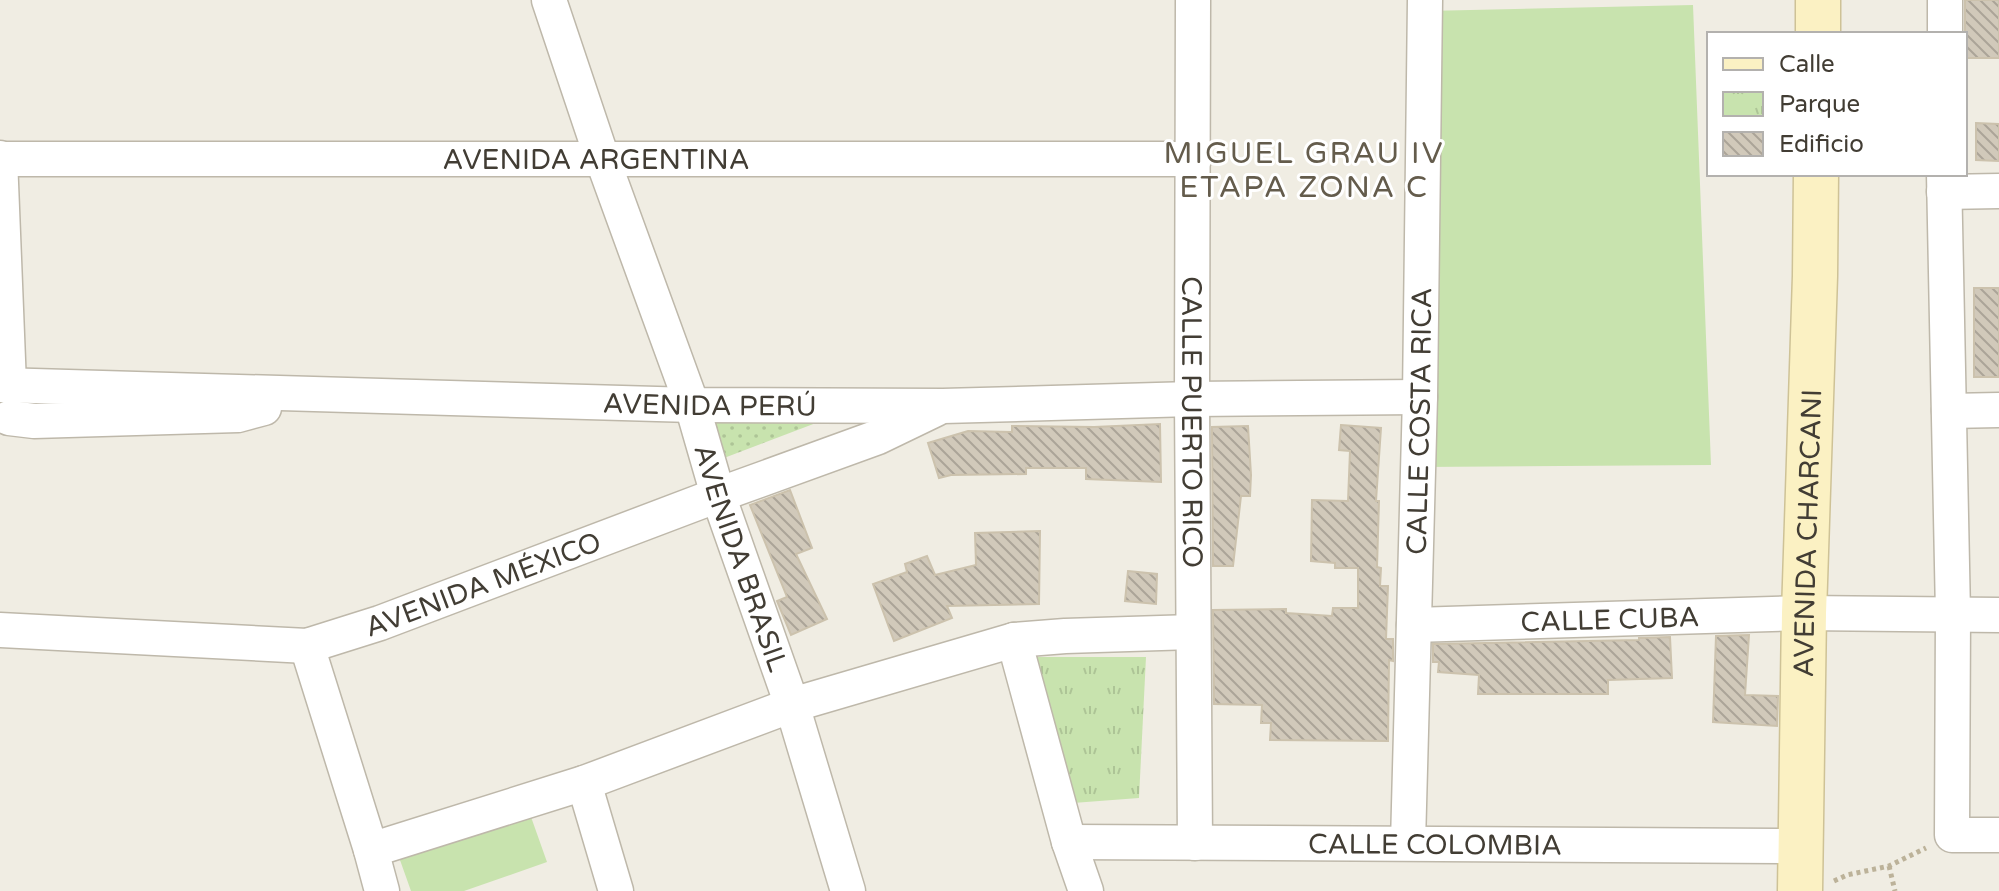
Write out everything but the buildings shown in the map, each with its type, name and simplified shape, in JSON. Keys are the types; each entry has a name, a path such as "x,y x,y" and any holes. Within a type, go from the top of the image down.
{"street":[{"name":"AVENIDA BRASIL","path":"549,0 602,158 692,405 718,495 792,705 848,891"},
{"name":"CALLE PUERTO RICO","path":"1193,0 1195,843"},
{"name":"CALLE COSTA RICA","path":"1408,843 1420,397 1425,0"},
{"path":"1818,0 1818,32"},
{"path":"1945,0 1945,32"},
{"name":"AVENIDA ARGENTINA","path":"0,159 1194,159"},
{"path":"0,159 6,396"},
{"name":"AVENIDA CHARCANI","path":"1811,888 1800,846 1816,176"},
{"path":"1999,191 1944,183 1953,614 1952,835 1999,835"},
{"name":"AVENIDA PERÚ","path":"6,396 34,421 238,415 318,394 692,405 943,406 1420,397"},
{"name":"AVENIDA MÉXICO","path":"0,630 307,646 380,623 878,437 943,406"},
{"path":"1949,411 1999,410"},
{"name":"CALLE CUBA","path":"1414,625 1804,613 1999,615"},
{"path":"371,850 584,783 792,705 1014,640 1193,632"},
{"path":"1014,640 1069,842 1086,891"},
{"path":"307,646 382,891"},
{"path":"584,783 616,891"},
{"name":"CALLE COLOMBIA","path":"1069,842 1800,846"}],"path":[{"path":"1811,888 1847,875 1889,866 1952,835"},
{"path":"1889,866 1895,891"}],"green space":[{"path":"1693,5 1711,465 1421,467 1426,11"},
{"path":"707,410 837,415 724,458"},
{"path":"1030,657 1146,657 1139,798 1073,803"},
{"path":"525,800 547,862 464,891 411,891 395,846"}],"district":[{"name":"MIGUEL GRAU IV ETAPA ZONA C","path":"1304,170"}]}
